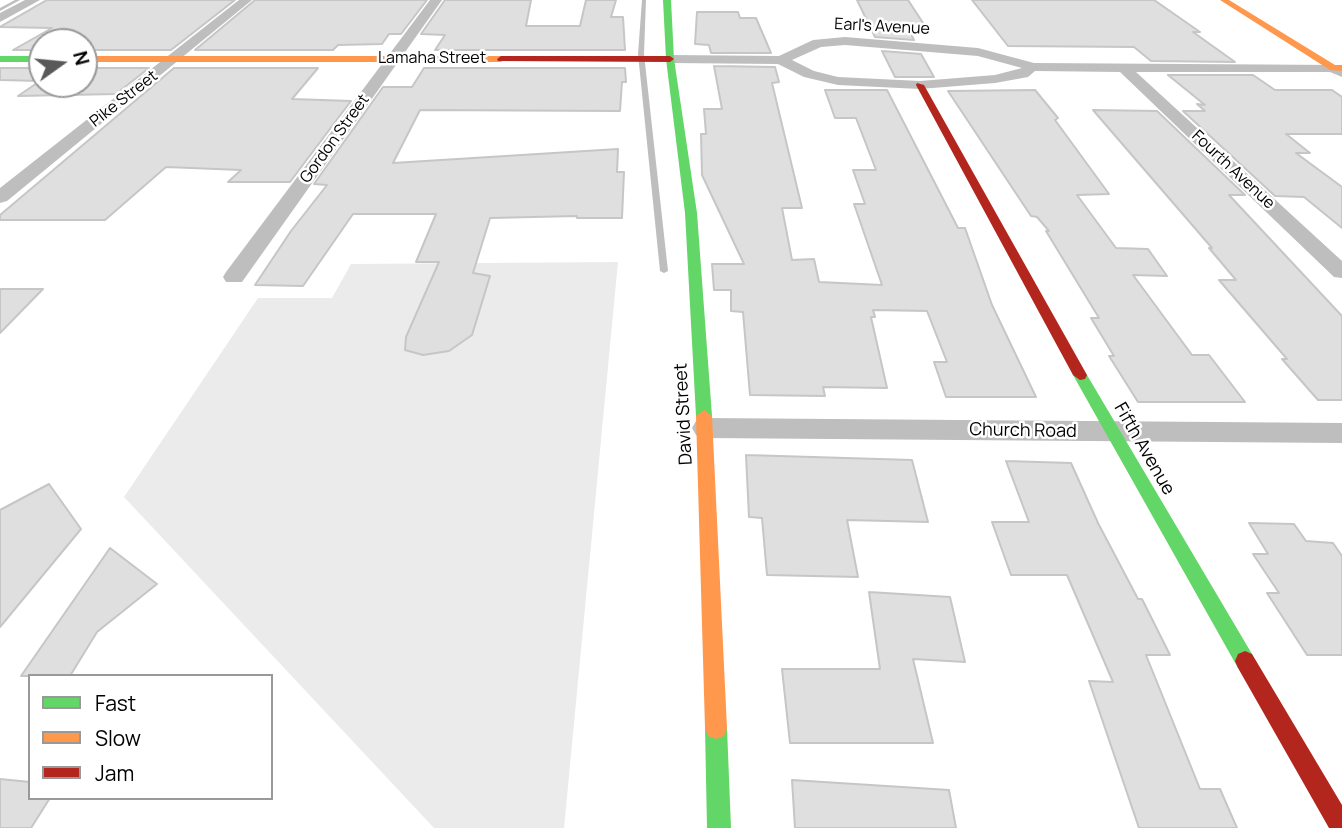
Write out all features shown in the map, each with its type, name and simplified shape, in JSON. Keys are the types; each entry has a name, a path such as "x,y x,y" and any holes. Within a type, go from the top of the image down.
{"street":[{"path":"0,18 34,0"},
{"name":"Pike Street","path":"0,197 246,0"},
{"name":"Gordon Street","path":"234,277 436,0"},
{"name":"David Street","path":"667,0 670,58 691,213 705,428 719,828"},
{"path":"1224,0 1339,69"},
{"path":"1242,12 1294,34 1331,45"},
{"name":"Earl's Avenue","path":"781,60 818,43 845,41 978,52 1007,58 1031,67 1339,69"},
{"path":"0,59 28,59"},
{"name":"Lamaha Street","path":"98,59 781,60"},
{"name":"Earl's Avenue","path":"781,60 809,74 838,81 920,85 1023,74 1031,67"},
{"name":"Fourth Avenue","path":"1123,68 1342,272"},
{"name":"Fifth Avenue","path":"920,85 1111,432 1342,828"},
{"name":"Church Road","path":"705,428 1342,433"}],"shaded area":[{"path":"618,262 564,828 434,828 124,497 258,298 332,298 351,264"}],"building":[{"path":"47,0 235,0 171,50 98,50 98,28 0,27"},
{"path":"255,0 427,0 401,34 389,34 382,44 338,45 333,50 195,50"},
{"path":"445,0 531,0 526,26 580,26 586,0 616,0 611,17 623,17 625,50 435,50 445,35 421,34"},
{"path":"857,0 908,0 929,32 910,32 914,40 875,37"},
{"path":"972,0 1154,0 1200,32 1193,32 1235,62 1151,61 1134,47 1008,46"},
{"path":"697,12 738,12 740,18 756,18 771,53 711,53 709,45 695,44"},
{"path":"28,42 28,50 13,50"},
{"path":"882,51 921,54 934,77 895,77"},
{"path":"714,66 775,67 779,82 772,83 802,208 782,208 792,260 814,259 819,282 882,285 854,204 865,204 853,170 876,170 856,118 835,118 825,90 887,90 958,228 965,228 992,305 1036,397 946,397 934,362 947,362 927,311 873,310 875,317 871,317 887,388 823,387 825,396 750,395 743,312 731,311 731,290 714,290 712,264 744,264 702,175 701,134 706,134 704,109 722,109"},
{"path":"0,68 28,68 28,81 0,80"},
{"path":"98,68 149,68 116,94 98,94"},
{"path":"174,68 318,68 292,99 351,101 290,182 228,182 241,170 166,167 105,220 0,220 0,215"},
{"path":"424,68 625,68 626,82 622,82 620,111 420,110 393,163 618,149 617,172 624,172 622,218 490,218 473,273 490,276 472,335 449,351 423,355 405,350 406,337 439,262 416,262 436,214 353,214 303,286 255,285 291,231 327,185 314,184 383,87 412,87"},
{"path":"1168,75 1253,75 1275,90 1332,90 1342,97 1342,134 1286,134 1310,153 1296,153 1342,187 1342,228 1304,197 1275,196 1183,111 1205,111 1197,104 1205,105"},
{"path":"28,89 28,96 18,96"},
{"path":"1035,90 1058,118 1055,120 1109,194 1077,195 1116,248 1148,249 1167,276 1133,275 1192,355 1209,355 1245,402 1138,402 1109,356 1114,356 1091,318 1099,318 1046,231 1049,231 1037,217 1031,216 948,91"},
{"path":"1093,110 1157,111 1245,195 1229,195 1342,316 1342,400 1318,400 1282,359 1287,359 1219,280 1236,280 1209,248 1212,248"},
{"path":"0,289 43,289 0,333"},
{"path":"746,455 912,460 928,522 847,520 858,577 767,575 762,518 749,517"},
{"path":"1006,461 1071,463 1098,523 1138,599 1142,599 1170,655 1146,655 1200,789 1220,789 1237,828 1139,828 1089,681 1113,682 1067,575 1011,575 992,522 1029,522"},
{"path":"49,484 81,529 0,627 0,510"},
{"path":"1249,523 1294,524 1306,541 1333,543 1342,556 1342,655 1307,655 1267,593 1279,593 1253,554 1268,554"},
{"path":"110,548 157,584 97,632 71,674 21,676"},
{"path":"869,592 950,597 965,662 913,659 933,743 790,743 782,669 880,669"},
{"path":"0,779 28,782 28,800 49,800 31,828 0,828"},
{"path":"792,780 949,790 956,828 795,828"}],"waterway":[{"path":"0,10 18,0"},
{"path":"644,0 641,54 664,271"}],"traffic: fast":[{"path":"667,0 670,59 691,213 704,416"},
{"path":"0,59 28,59"},
{"path":"1080,375 1245,661"},
{"path":"716,728 719,828"}],"traffic: slow":[{"path":"1224,0 1333,68 1342,68"},
{"path":"98,59 501,59"},
{"path":"704,416 716,728"}],"traffic: jam":[{"path":"501,59 670,59"},
{"path":"920,85 1080,375"},
{"path":"1245,661 1342,828"}]}
